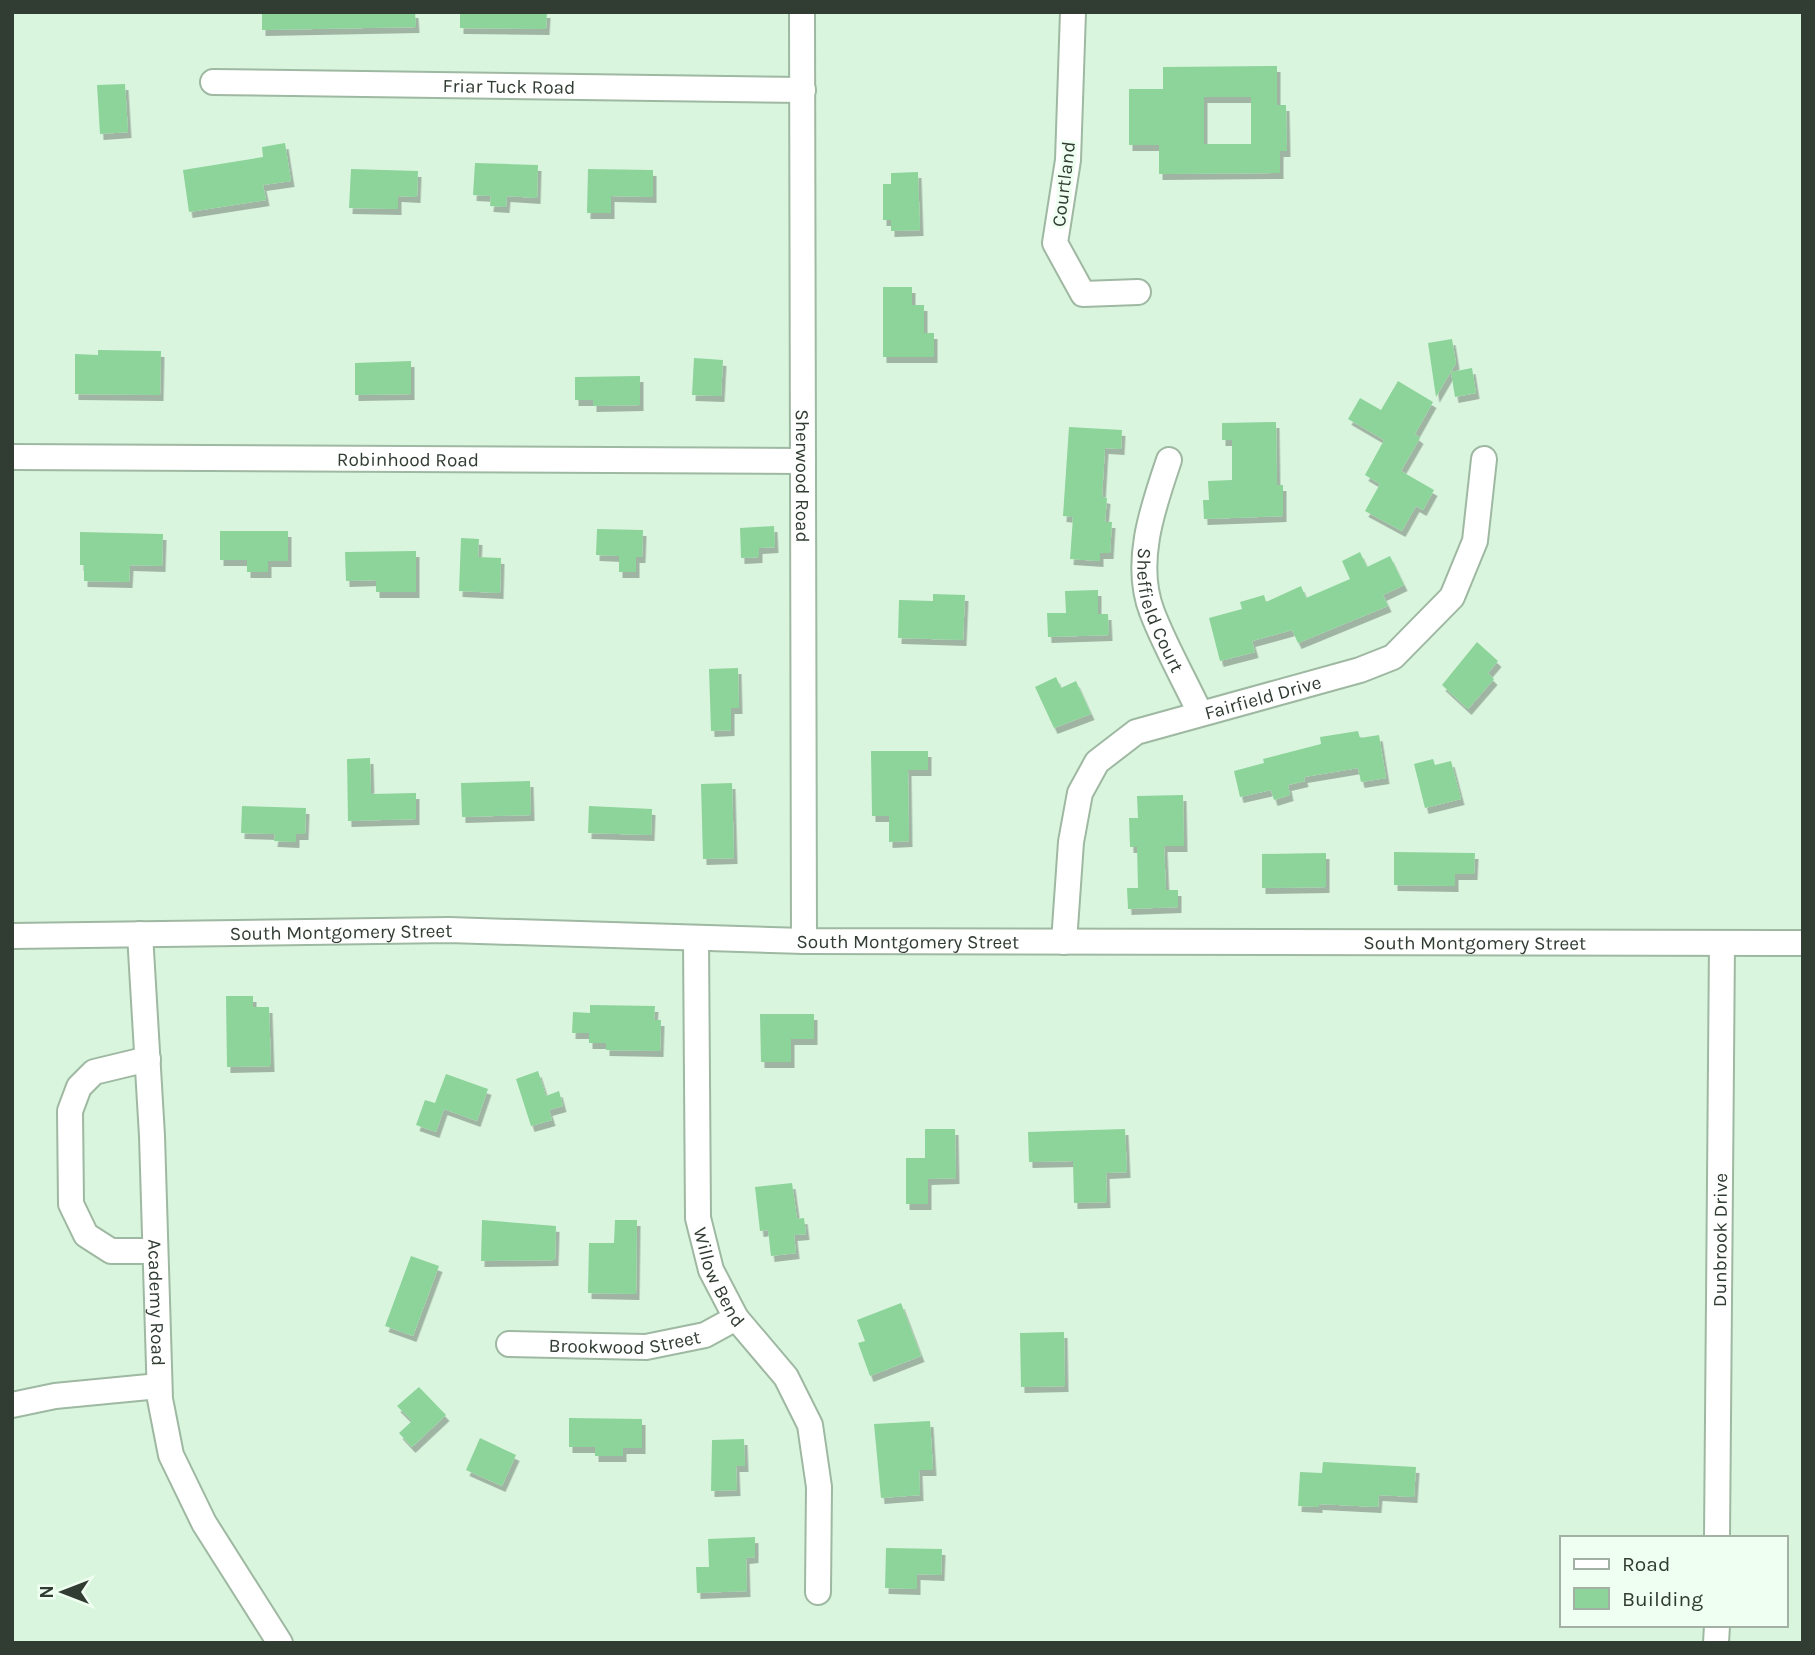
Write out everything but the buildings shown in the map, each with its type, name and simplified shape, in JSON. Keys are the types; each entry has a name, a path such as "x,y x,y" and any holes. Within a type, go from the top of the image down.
{"street":[{"name":"Sherwood Road","path":"802,12 804,941"},
{"name":"Courtland","path":"1073,12 1068,160 1055,243 1083,294 1138,292"},
{"name":"Friar Tuck Road","path":"214,82 803,90"},
{"name":"Robinhood Road","path":"12,457 803,461"},
{"name":"Fairfield Drive","path":"1064,942 1071,842 1080,793 1097,762 1136,732 1360,670 1392,657 1452,597 1475,541 1484,459"},
{"name":"Sheffield Court","path":"1169,460 1151,514 1144,560 1150,609 1200,713"},
{"name":"South Montgomery Street","path":"12,936 449,930 804,941 1803,943"},
{"name":"Academy Road","path":"140,934 148,1059 159,1386 171,1455 204,1523 280,1643"},
{"name":"Willow Bend","path":"696,938 698,1218 711,1270 736,1318 786,1377 810,1425 819,1487 818,1592"},
{"name":"Dunbrook Drive","path":"1717,1536 1723,943"},
{"path":"148,1059 94,1072 79,1087 70,1111 71,1205 86,1235 111,1251 155,1251"},
{"name":"Brookwood Street","path":"509,1344 646,1347 705,1335 736,1318"},
{"path":"12,1405 55,1396 159,1386"}]}
